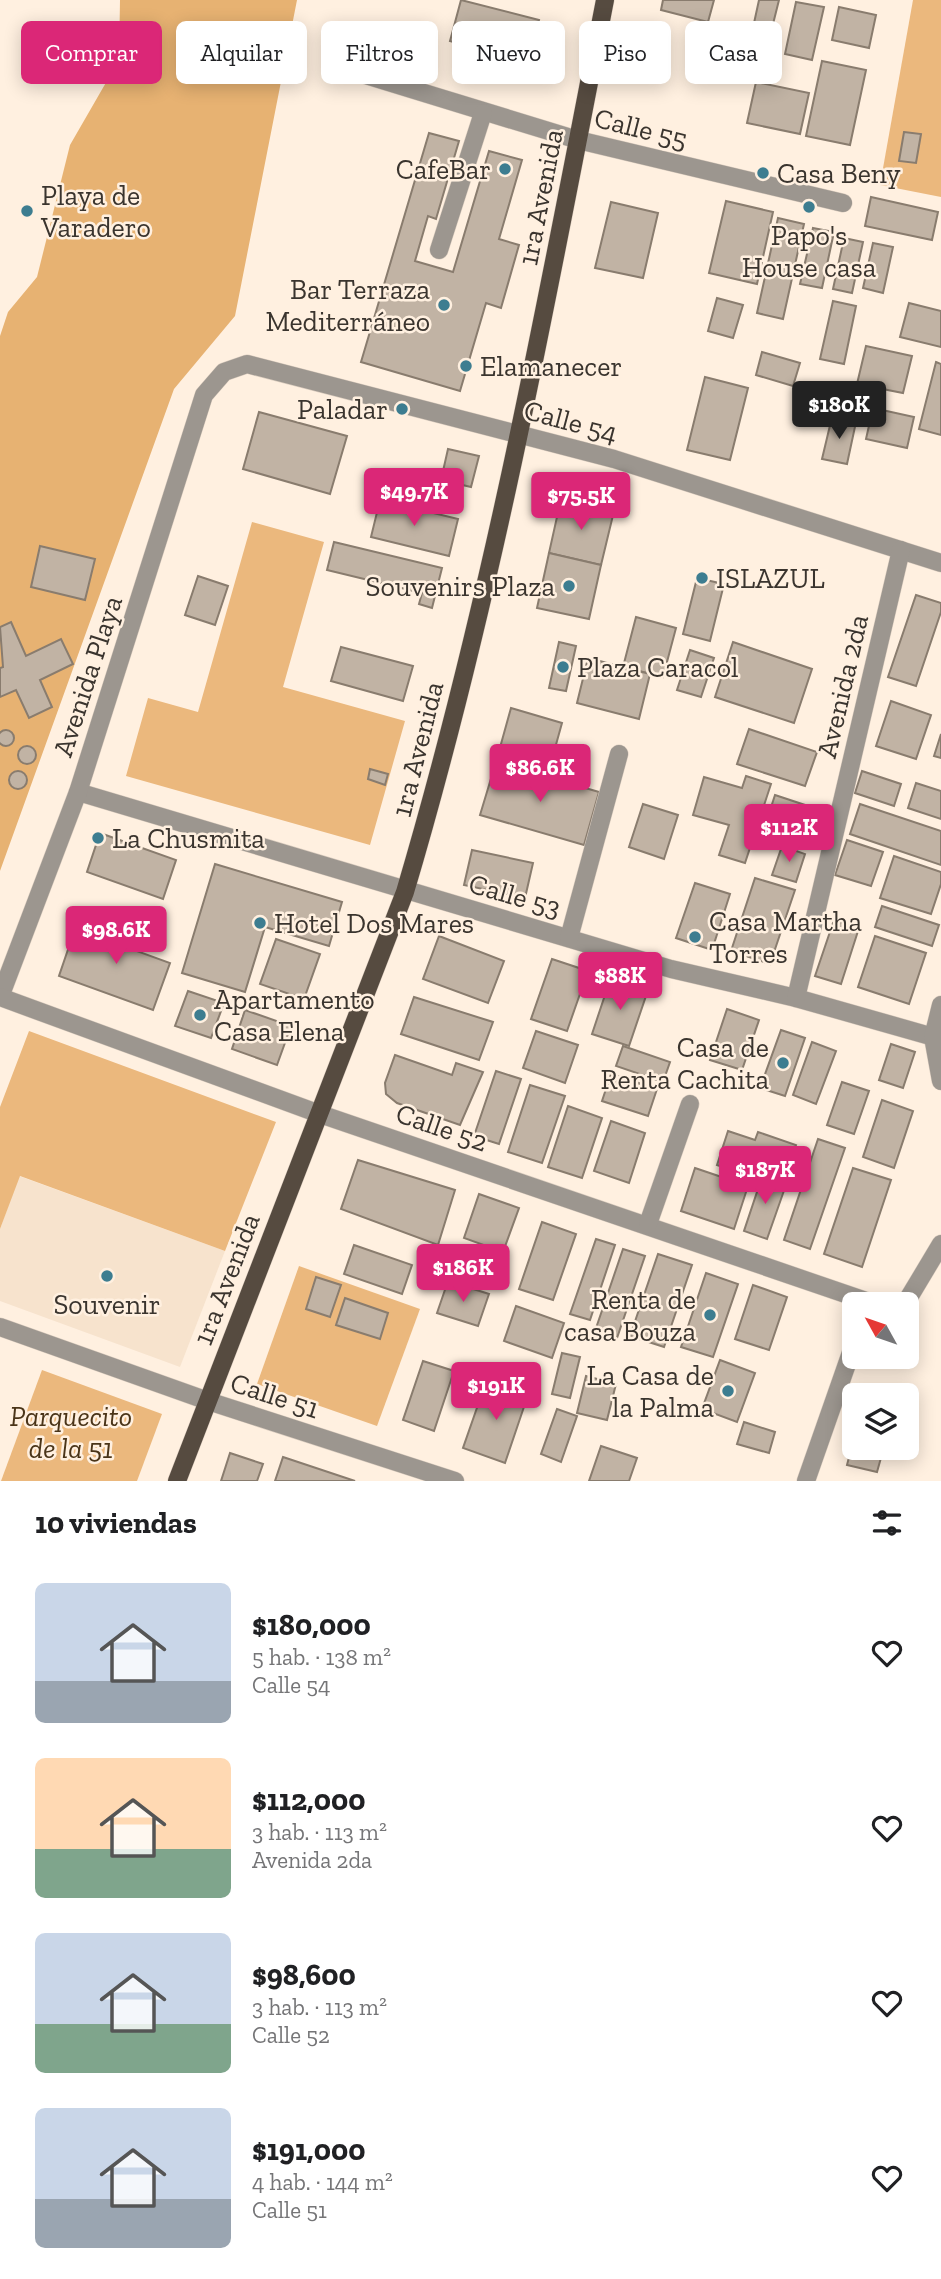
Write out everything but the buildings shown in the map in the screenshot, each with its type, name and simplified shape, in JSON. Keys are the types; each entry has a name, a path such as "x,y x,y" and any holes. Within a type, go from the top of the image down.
{"main road":[{"name":"1ra Avenida","path":"177,1481 317,1113 405,892 435,793 520,435 605,0"}],"street":[{"name":"Calle 55","path":"393,84 578,140 843,203"},
{"path":"439,250 483,113"},
{"name":"Calle 54","path":"224,372 247,365 614,459 941,563"},
{"name":"Avenida Playa","path":"0,997 78,792 204,395 224,372"},
{"name":"Avenida 2da","path":"796,998 901,550"},
{"path":"569,938 620,754"},
{"name":"Calle 53","path":"78,792 405,892 671,969 796,998 937,1038"},
{"name":"Calle 52","path":"0,997 317,1113 843,1292"},
{"path":"941,1005 937,1038 941,1081"},
{"path":"648,1224 690,1104"},
{"path":"912,1292 941,1244"},
{"name":"Calle 51","path":"0,1327 208,1401 455,1481"},
{"path":"806,1481 845,1369"}],"shaded area":[{"path":"120,0 297,0 293,21 176,21 176,84 281,84 235,316 174,389 0,871 0,336 8,312 37,277 70,145 105,84 162,84 162,21 120,21"},
{"name":"Souvenir","path":"19,1176 225,1251 180,1367 0,1301 0,1229"}],"green space":[{"path":"913,0 941,0 941,197 880,185"},
{"path":"252,522 324,542 283,687 405,721 370,845 126,776 148,698 198,712"},
{"path":"29,1031 276,1122 225,1251 20,1176 0,1229 0,1107"},
{"path":"299,1266 420,1309 377,1426 257,1384"},
{"name":"Parquecito de la 51","path":"42,1370 162,1414 137,1481 1,1481"}],"place":[{"name":"CafeBar","path":"505,169"},
{"name":"Casa Beny","path":"763,173"},
{"name":"Papo's House casa","path":"809,207"},
{"name":"Playa de Varadero","path":"27,211"},
{"name":"Bar Terraza Mediterráneo","path":"444,305"},
{"name":"Elamanecer","path":"466,366"},
{"name":"Paladar","path":"402,409"},
{"name":"ISLAZUL","path":"702,578"},
{"name":"Souvenirs Plaza","path":"569,586"},
{"name":"Plaza Caracol","path":"563,667"},
{"name":"La Chusmita","path":"98,838"},
{"name":"Hotel Dos Mares","path":"260,923"},
{"name":"Casa Martha Torres","path":"695,937"},
{"name":"Apartamento Casa Elena","path":"200,1015"},
{"name":"Casa de Renta Cachita","path":"783,1063"},
{"name":"Souvenir","path":"107,1276"},
{"name":"Renta de casa Bouza","path":"710,1315"},
{"name":"La Casa de la Palma","path":"728,1391"}]}
